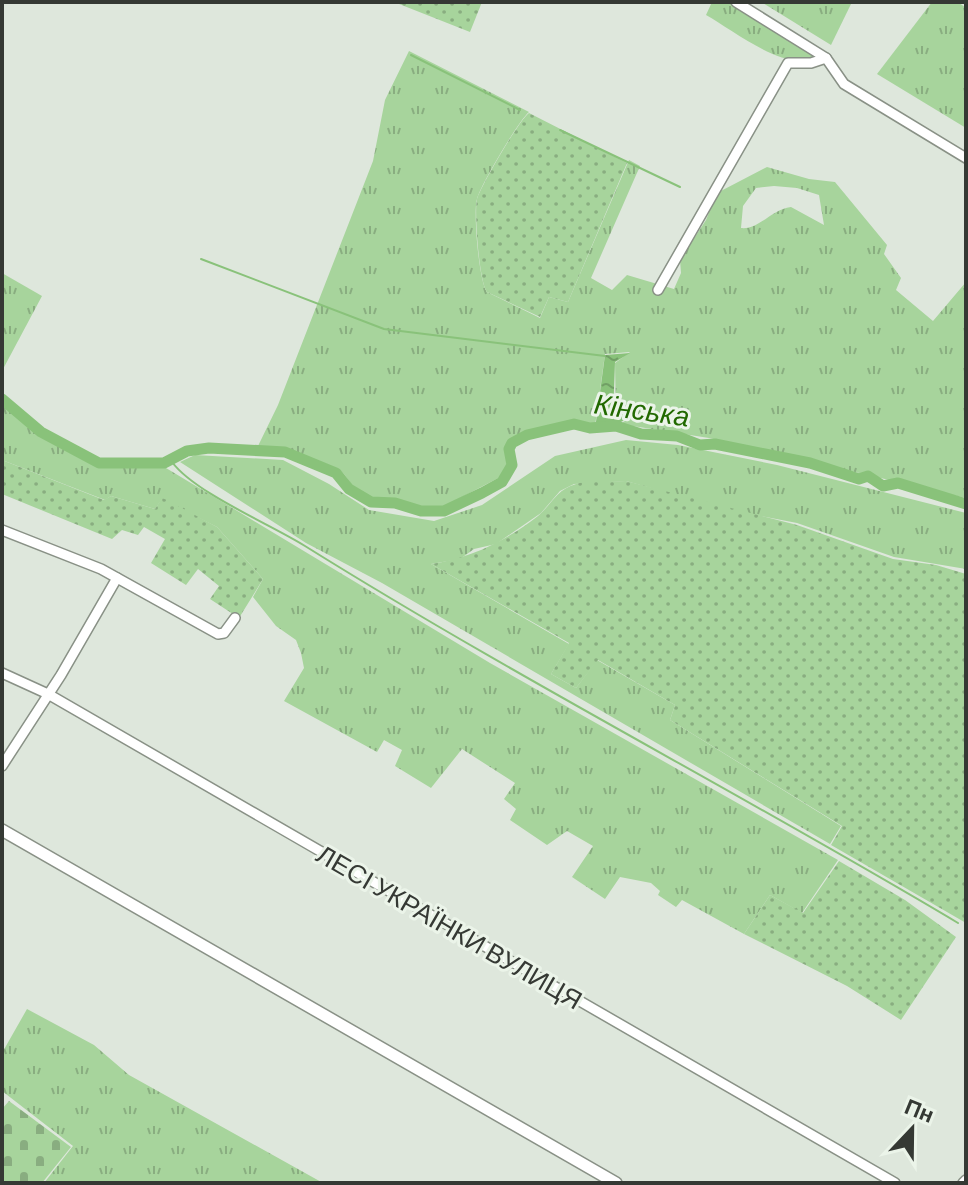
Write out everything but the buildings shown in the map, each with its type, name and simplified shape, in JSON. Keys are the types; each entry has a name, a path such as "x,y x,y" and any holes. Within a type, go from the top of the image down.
{"main road":[{"path":"2,830 616,1183"}],"street":[{"path":"736,2 826,58 844,84 966,158"},
{"path":"658,290 788,63 811,63 826,58"},
{"path":"2,530 117,578 218,634 224,633 235,618"},
{"path":"2,766 117,578"},
{"name":"ЛЕСІ УКРАЇНКИ ВУЛИЦЯ","path":"2,673 48,694 895,1183"}],"green space":[{"path":"394,2 482,2 470,32"},
{"path":"712,2 729,2 817,56 791,60 761,48 706,15"},
{"path":"761,2 852,2 831,45"},
{"path":"932,2 958,2 966,8 966,128 877,74"},
{"path":"409,51 529,112 509,140 480,192 476,206 476,232 479,262 487,292 540,318 549,297 568,302 629,160 640,166 591,278 612,290 627,275 674,289 681,273 680,260 706,220 717,193 767,167 809,179 835,182 887,245 884,254 901,278 896,290 933,321 966,282 966,498 709,438 620,424 633,416 616,415 615,363 630,352 605,354 595,426 580,421 531,430 511,440 505,448 509,469 504,475 437,510 368,497 336,468 258,446 278,405 373,161 385,100","holes":["756,188 797,188 819,195 824,225 791,207 754,226 741,228 743,206"]},
{"path":"529,113 627,163 568,302 549,297 540,317 487,292 477,231 476,206 480,192 509,140"},
{"path":"2,273 42,296 2,371"},
{"path":"2,403 46,440 91,464 166,468 490,663 838,860 802,913 770,895 744,934 682,900 676,907 658,895 660,891 651,883 620,877 605,899 572,877 593,846 567,831 547,845 510,820 516,809 504,799 515,783 462,749 431,788 395,766 402,750 384,740 377,752 284,701 304,668 296,640 276,626 253,597 263,579 217,527 162,499 155,509 111,496 105,500 2,460"},
{"path":"626,440 678,445 777,465 966,513 966,569 894,557 797,523 729,510 626,481 574,484 560,491 541,513 496,544 474,549 460,559 431,564 569,644 551,674 576,688 597,660 675,705 670,720 841,826 830,844 382,583 306,543 180,462 195,455 283,460 369,510 434,521 482,505 555,456"},
{"path":"2,460 104,500 111,496 155,509 162,498 167,500 217,527 263,579 239,618 210,599 219,586 198,569 186,585 151,563 165,539 144,527 138,535 122,530 112,539 2,494"},
{"path":"626,481 797,525 893,559 936,565 966,574 966,923 831,845 842,826 670,720 675,705 598,660 576,688 551,674 569,643 431,564 474,553 500,541 538,516 569,486"},
{"path":"839,861 905,900 956,937 901,1020 847,986 744,934 770,895 803,913"},
{"path":"27,1009 94,1045 129,1075 323,1183 44,1183 73,1146 2,1091 2,1053"},
{"path":"9,1101 71,1147 42,1183 2,1183 2,1109"}],"water":[{"path":"630,353 615,362 613,417 632,416 619,423 620,430 595,429 605,355"}],"waterway":[{"path":"411,55 520,110"},
{"path":"560,130 680,187"},
{"path":"201,259 384,329 605,356"},
{"name":"Кінська","path":"2,399 41,432 99,463 164,463 187,451 209,448 285,452 336,473 349,489 371,502 395,503 421,511 444,511 502,482 512,465 509,449 512,443 527,435 574,424 590,428 616,426 641,434 677,436 700,445 715,444 810,463 859,479 868,476 883,486 898,483 966,504"},
{"path":"172,462 183,474 215,496 958,923"}]}
